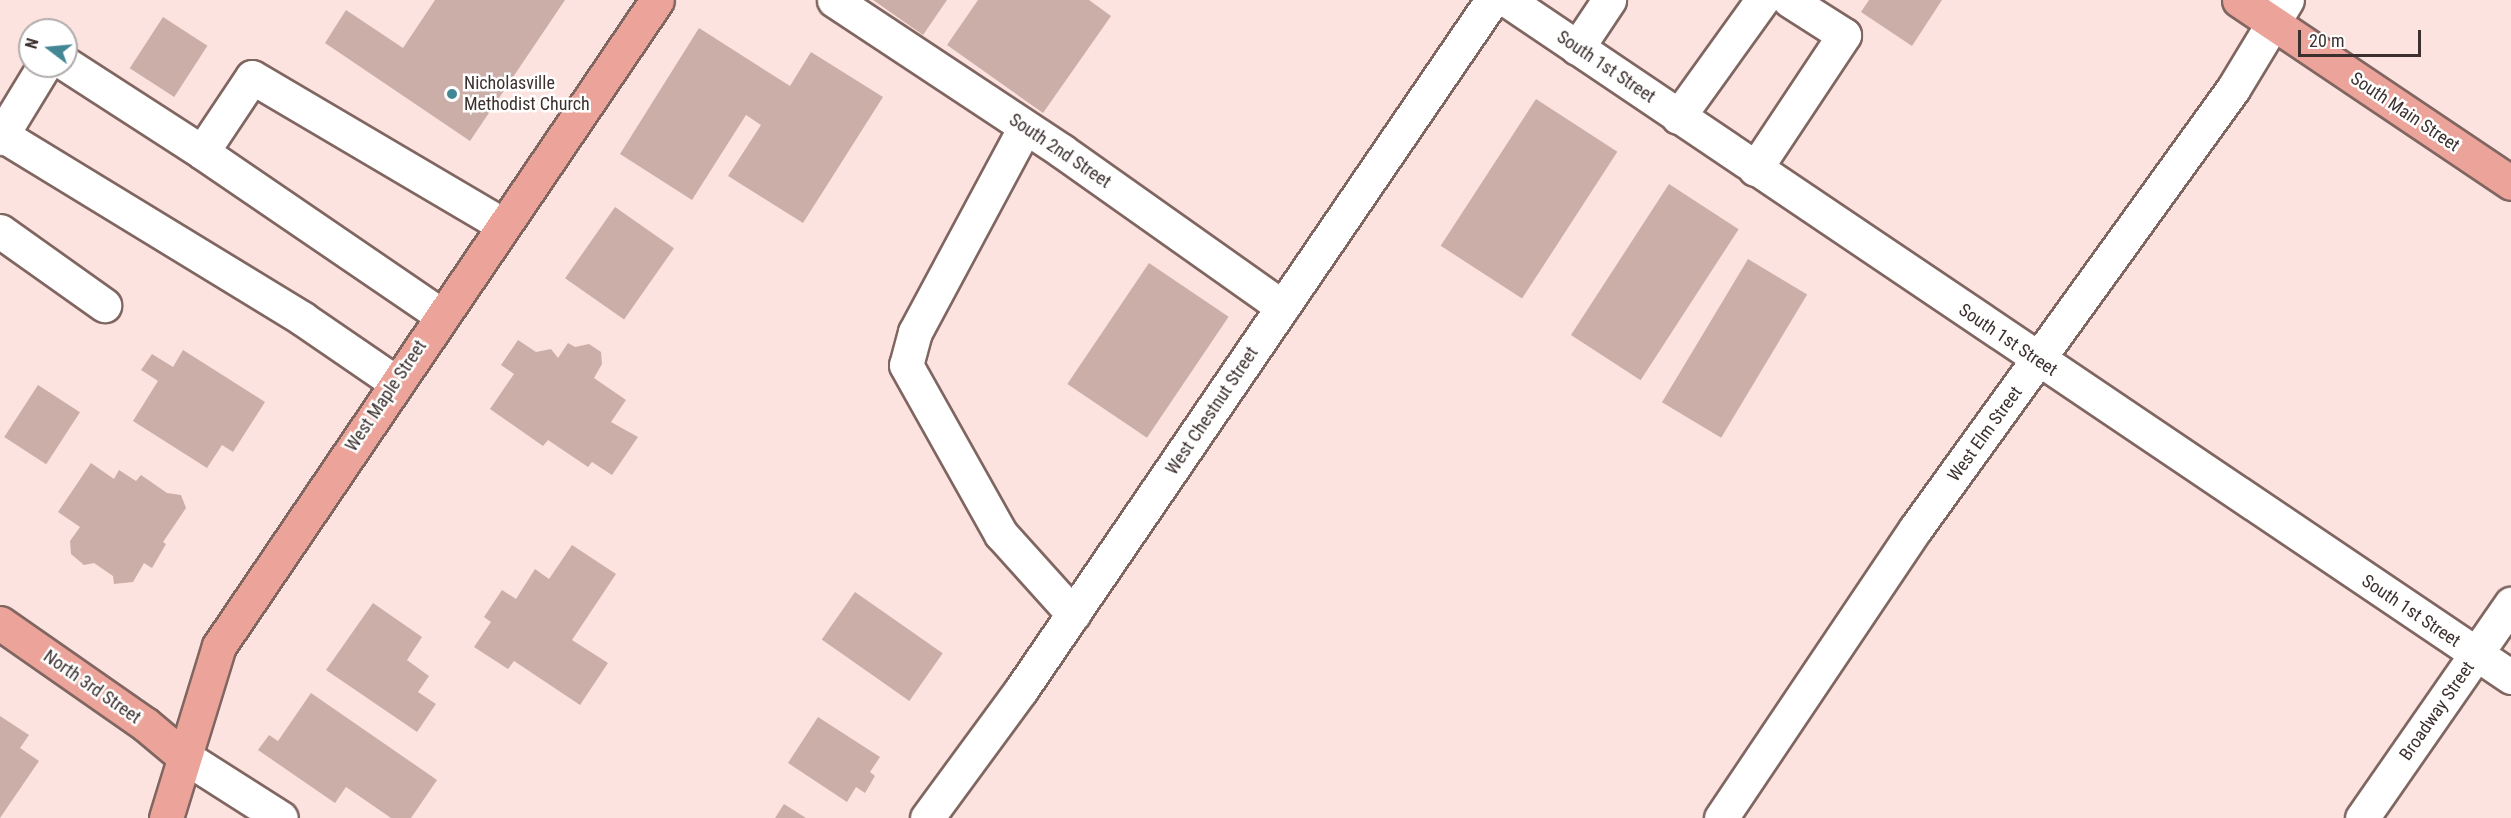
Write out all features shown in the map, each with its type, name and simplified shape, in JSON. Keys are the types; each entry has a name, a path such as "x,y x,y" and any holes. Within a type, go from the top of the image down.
{"main road":[{"name":"West Maple Street","path":"166,818 183,755 219,646 395,382 657,0"},
{"name":"South Main Street","path":"2239,0 2280,12 2511,183"},
{"name":"North 3rd Street","path":"0,623 145,724 183,755"}],"street":[{"name":"South 2nd Street","path":"834,0 1025,127 1282,307"},
{"name":"West Chestnut Street","path":"927,818 1073,614 1492,0"},
{"name":"South 1st Street","path":"1507,0 2039,362 2511,677"},
{"path":"1577,48 1609,0"},
{"path":"1678,117 1762,0"},
{"path":"1755,169 1844,35 1789,0"},
{"name":"West Elm Street","path":"1721,818 1916,528 2039,362 2233,89 2280,12"},
{"path":"78,72 202,152 441,315"},
{"path":"202,152 252,77 503,225"},
{"path":"37,78 1,136 303,319 395,382"},
{"path":"1025,127 915,332 906,365 1001,534 1073,614"},
{"path":"0,231 104,305"},
{"name":"Broadway Street","path":"2362,818 2511,604"},
{"path":"183,755 281,818"}],"building":[{"name":"Nicholasville Methodist Church","path":"435,0 565,0 470,141 325,43 346,10 403,48"},
{"path":"873,0 947,0 923,35"},
{"path":"978,0 1089,0 1111,16 1043,113 947,45"},
{"path":"1869,0 1942,0 1912,46 1861,12"},
{"path":"163,17 207,46 174,97 130,68"},
{"path":"699,28 790,86 811,52 883,97 803,223 728,176 761,125 746,115 692,200 620,154"},
{"path":"1536,99 1617,152 1522,299 1441,246"},
{"path":"1669,184 1739,229 1641,380 1571,335"},
{"path":"615,207 674,248 624,320 565,278"},
{"path":"1748,259 1807,295 1721,438 1662,402"},
{"path":"1149,263 1229,317 1147,438 1067,384"},
{"path":"518,340 536,352 551,349 558,358 568,343 575,347 589,344 601,352 602,364 594,378 626,400 611,422 638,437 612,475 592,462 588,467 548,440 543,446 490,409 514,374 501,365"},
{"path":"183,350 265,402 233,452 222,445 207,468 133,421 158,381 141,370 152,354 173,367"},
{"path":"38,385 80,412 46,464 4,437"},
{"path":"91,463 114,479 119,470 136,481 141,475 167,493 181,495 186,508 163,542 166,544 152,568 144,563 133,582 114,584 113,576 94,563 84,565 71,554 70,541 80,527 58,512"},
{"path":"572,545 616,574 572,640 608,663 580,705 514,661 508,669 474,647 491,622 484,617 502,590 516,599 535,569 549,579"},
{"path":"855,592 943,653 909,701 822,640"},
{"path":"373,603 422,637 407,660 429,676 418,692 436,704 417,732 326,670"},
{"path":"311,693 437,780 411,818 391,818 346,787 335,803 258,750 269,735 278,741"},
{"path":"0,716 29,735 20,748 39,761 0,818"},
{"path":"818,717 880,757 870,772 875,776 865,793 856,787 847,802 788,763"},
{"path":"784,804 806,818 775,818"}],"place":[{"name":"Nicholasville Methodist Church","path":"452,94"}]}
